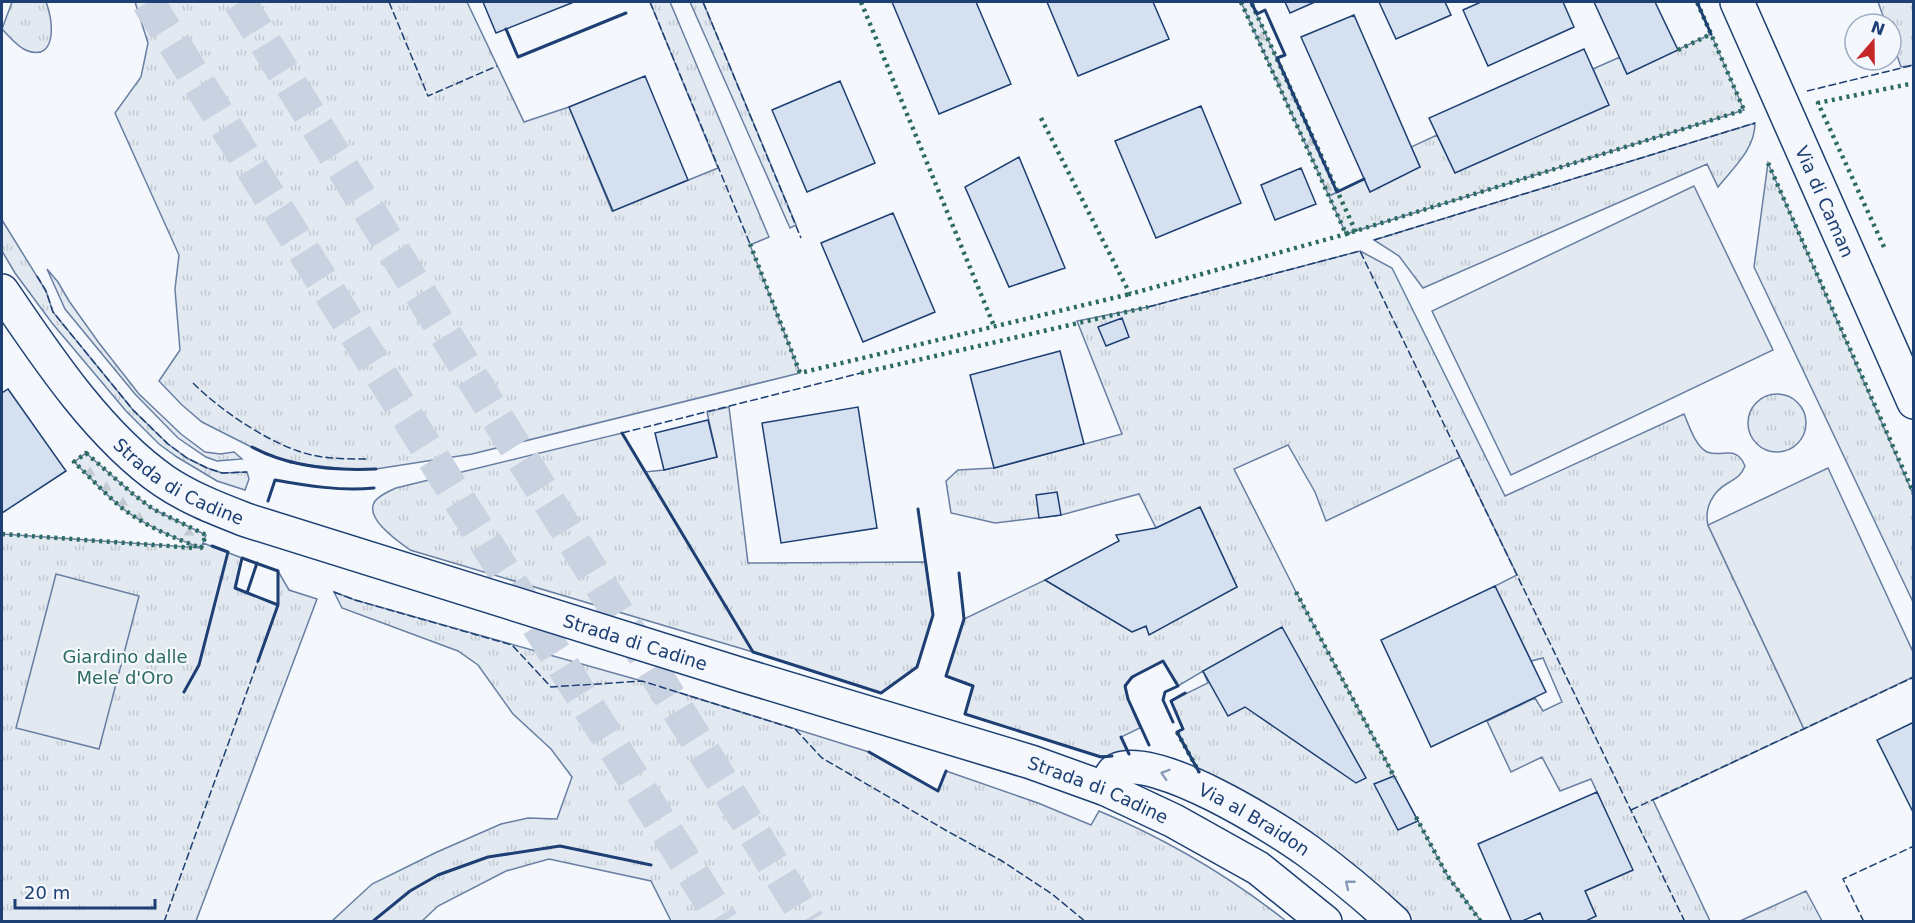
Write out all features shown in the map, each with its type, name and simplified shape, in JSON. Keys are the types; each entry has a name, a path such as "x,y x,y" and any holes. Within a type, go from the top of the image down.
{"street":[{"name":"Via di Caman","path":"1737,2 1914,402"},
{"name":"Strada di Cadine","path":"2,291 54,366 124,447 164,481 205,504 246,520 697,661 1031,762 1106,789 1174,821 1258,868 1325,921"},
{"name":"Via al Braidon","path":"1106,789 1111,776 1117,770 1128,767 1184,780 1258,818 1309,851 1394,921"}],"green space":[{"path":"12,2 46,2 51,36 44,50 38,52 24,49 2,29"},
{"path":"135,2 467,2 524,122 569,107 612,211 718,168 650,2 670,2 769,237 750,245 800,373 472,454 376,469 356,470 291,463 265,454 202,422 159,381 180,350 175,289 179,255 115,113 141,77 148,43"},
{"path":"690,2 703,2 796,225 790,228"},
{"path":"1241,2 1251,2 1337,192 1329,196"},
{"path":"1878,2 1913,2 1913,65 1903,67 1903,12 1882,12"},
{"path":"1711,34 1744,110 1346,234 1329,196 1364,179 1370,192 1420,167 1411,147 1437,135 1455,172 1608,104 1593,69 1620,57 1627,74"},
{"path":"1755,123 1748,149 1718,187 1707,164 1423,288 1399,256 1374,240"},
{"path":"1768,163 1913,494 1913,602 1754,267"},
{"path":"1694,186 1773,350 1511,475 1432,311"},
{"path":"2,220 46,291 53,312 133,410 168,444 187,458 222,473 247,472 249,479 245,490 217,481 177,457 159,444 126,411 52,323 15,273 2,251"},
{"path":"1360,251 1392,268 1505,496 1684,414 1693,435 1703,449 1707,452 1738,455 1745,466 1738,476 1722,487 1710,501 1707,513 1708,525 1804,729 1653,800 1710,921 1584,921 1596,916 1585,891 1632,870 1591,779 1560,791 1542,757 1511,772 1487,721 1535,698 1543,711 1562,702 1543,658 1531,661 1495,586 1517,575 1460,457 1326,521 1315,492 1288,445 1234,469 1296,592 1447,875 1481,921 1410,921 1393,906 1200,775 1177,732 1183,729 1171,701 1208,683 1203,671 1178,686 1163,661 1130,680 1126,686 1126,692 1140,728 1121,737 1130,755 1099,756 965,714 973,686 946,676 964,619 1045,580 1132,632 1146,626 1149,634 1237,587 1200,507 1156,528 1139,494 1061,515 995,523 951,513 946,481 958,470 994,468 1122,434 1077,321 1148,307"},
{"path":"47,269 99,343 139,394 181,434 205,452 220,454 234,452 242,459 217,461 206,457 178,438 135,394 65,309"},
{"path":"1777,394 1788,396 1801,407 1806,423 1804,434 1793,447 1777,452 1766,450 1753,439 1748,423 1750,412 1761,399"},
{"path":"729,407 748,563 926,562 933,615 917,667 881,693 753,652 410,550 384,529 374,515 375,501 396,488 622,433 645,472 664,470 717,457 707,412"},
{"path":"86,453 153,509 206,535 201,548 150,526 122,508 74,462"},
{"path":"1828,468 1913,652 1913,677 1804,729 1708,525"},
{"name":"Giardino dalle Mele d'Oro","path":"2,534 201,548 203,543 242,558 236,588 278,605 278,571 289,590 317,599 196,921 2,921"},
{"path":"56,574 139,596 99,749 16,728"},
{"path":"334,592 355,600 642,681 869,752 938,791 946,771 1038,803 1091,825 1099,811 1173,846 1242,889 1286,921 671,921 651,881 549,859 506,871 438,906 422,921 332,921 372,884 437,852 501,824 528,818 557,819 572,777 551,749 513,714 478,665 458,651 342,608"},
{"path":"1806,891 1822,921 1740,921"}],"building":[{"path":"483,2 574,2 496,33"},
{"path":"892,2 976,2 1011,84 939,114"},
{"path":"1047,2 1153,2 1169,39 1078,76"},
{"path":"1285,2 1315,2 1290,13"},
{"path":"1379,2 1445,2 1451,15 1396,39"},
{"path":"1481,2 1563,2 1574,27 1488,66 1463,10"},
{"path":"1594,2 1655,2 1678,50 1627,74"},
{"path":"1354,15 1420,167 1370,192 1301,37"},
{"path":"1584,49 1609,105 1455,173 1429,118"},
{"path":"645,76 688,180 613,211 569,107"},
{"path":"840,81 875,163 807,192 772,110"},
{"path":"1201,106 1241,203 1156,238 1115,141"},
{"path":"1019,157 1065,268 1009,287 965,187"},
{"path":"1301,168 1316,204 1275,220 1261,185"},
{"path":"893,213 935,312 863,342 821,243"},
{"path":"1122,318 1129,337 1106,346 1098,327"},
{"path":"1060,351 1084,444 994,468 970,375"},
{"path":"8,389 66,471 2,513 2,393"},
{"path":"858,407 877,528 781,543 762,423"},
{"path":"708,420 717,457 664,470 655,433"},
{"path":"1057,492 1061,515 1039,518 1036,495"},
{"path":"1200,507 1237,587 1149,635 1146,626 1132,632 1045,580 1119,541 1116,535 1156,528"},
{"path":"1495,586 1546,692 1431,747 1381,640"},
{"path":"1282,627 1366,778 1356,783 1245,707 1228,716 1203,671"},
{"path":"1914,722 1914,814 1877,740"},
{"path":"1394,776 1418,821 1398,830 1374,784"},
{"path":"1597,792 1633,870 1585,891 1596,916 1584,922 1544,922 1540,913 1520,922 1512,922 1478,844"}],"tunnel":[{"path":"148,2 723,922"},
{"path":"240,2 809,922"}],"hedge":[{"path":"861,2 994,326"},
{"path":"1241,2 1346,234 1355,230 1251,2"},
{"path":"1041,118 1130,294 1346,234 1744,110 1697,2"},
{"path":"1678,50 1711,34"},
{"path":"1884,247 1818,103 1914,83"},
{"path":"1768,163 1914,494"},
{"path":"750,244 800,373 1130,294"},
{"path":"861,373 1148,307"},
{"path":"86,453 153,509 206,535 201,548 150,526 122,508 74,462 86,453"},
{"path":"2,534 196,548"},
{"path":"1296,592 1395,778"},
{"path":"1177,732 1199,772"},
{"path":"1416,817 1447,875 1481,922"}],"fence":[{"path":"389,2 428,96 497,66"},
{"path":"650,2 750,244"},
{"path":"703,2 801,238"},
{"path":"1807,91 1914,65"},
{"path":"1374,240 1755,123"},
{"path":"1148,307 1360,251 1685,922"},
{"path":"37,276 46,291 53,312 133,410 168,444 187,458 207,468 222,473 247,472"},
{"path":"622,433 861,373"},
{"path":"193,383 215,403 242,422 285,446 306,454 323,457 367,459"},
{"path":"334,592 512,645 551,687 642,681 795,729 822,758 1002,861 1052,894 1086,922"},
{"path":"164,922 258,661"},
{"path":"1631,810 1914,677"},
{"path":"1864,922 1843,879 1914,846"}],"wall":[{"path":"1251,2 1257,14 1265,10 1285,55 1277,58 1337,192 1364,179"},
{"path":"1697,2 1711,34"},
{"path":"506,29 518,57 626,13"},
{"path":"622,433 753,652 881,693 917,667 933,615 918,509"},
{"path":"252,447 281,459 312,466 376,469"},
{"path":"268,501 275,480 324,487 374,488"},
{"path":"184,692 199,665 228,552 212,546"},
{"path":"258,661 278,605 278,571 242,558 235,588 278,605"},
{"path":"247,593 257,563"},
{"path":"959,573 964,619 946,676 973,686 965,714 1101,757 1112,756"},
{"path":"1149,745 1128,699 1125,686 1132,677 1163,661 1178,686 1165,692 1163,700 1173,722"},
{"path":"1185,693 1171,701 1183,729 1177,732 1199,772"},
{"path":"1121,737 1129,754"},
{"path":"869,752 938,791 946,771"},
{"path":"372,922 410,891 438,875 488,857 560,846 651,865"}]}
